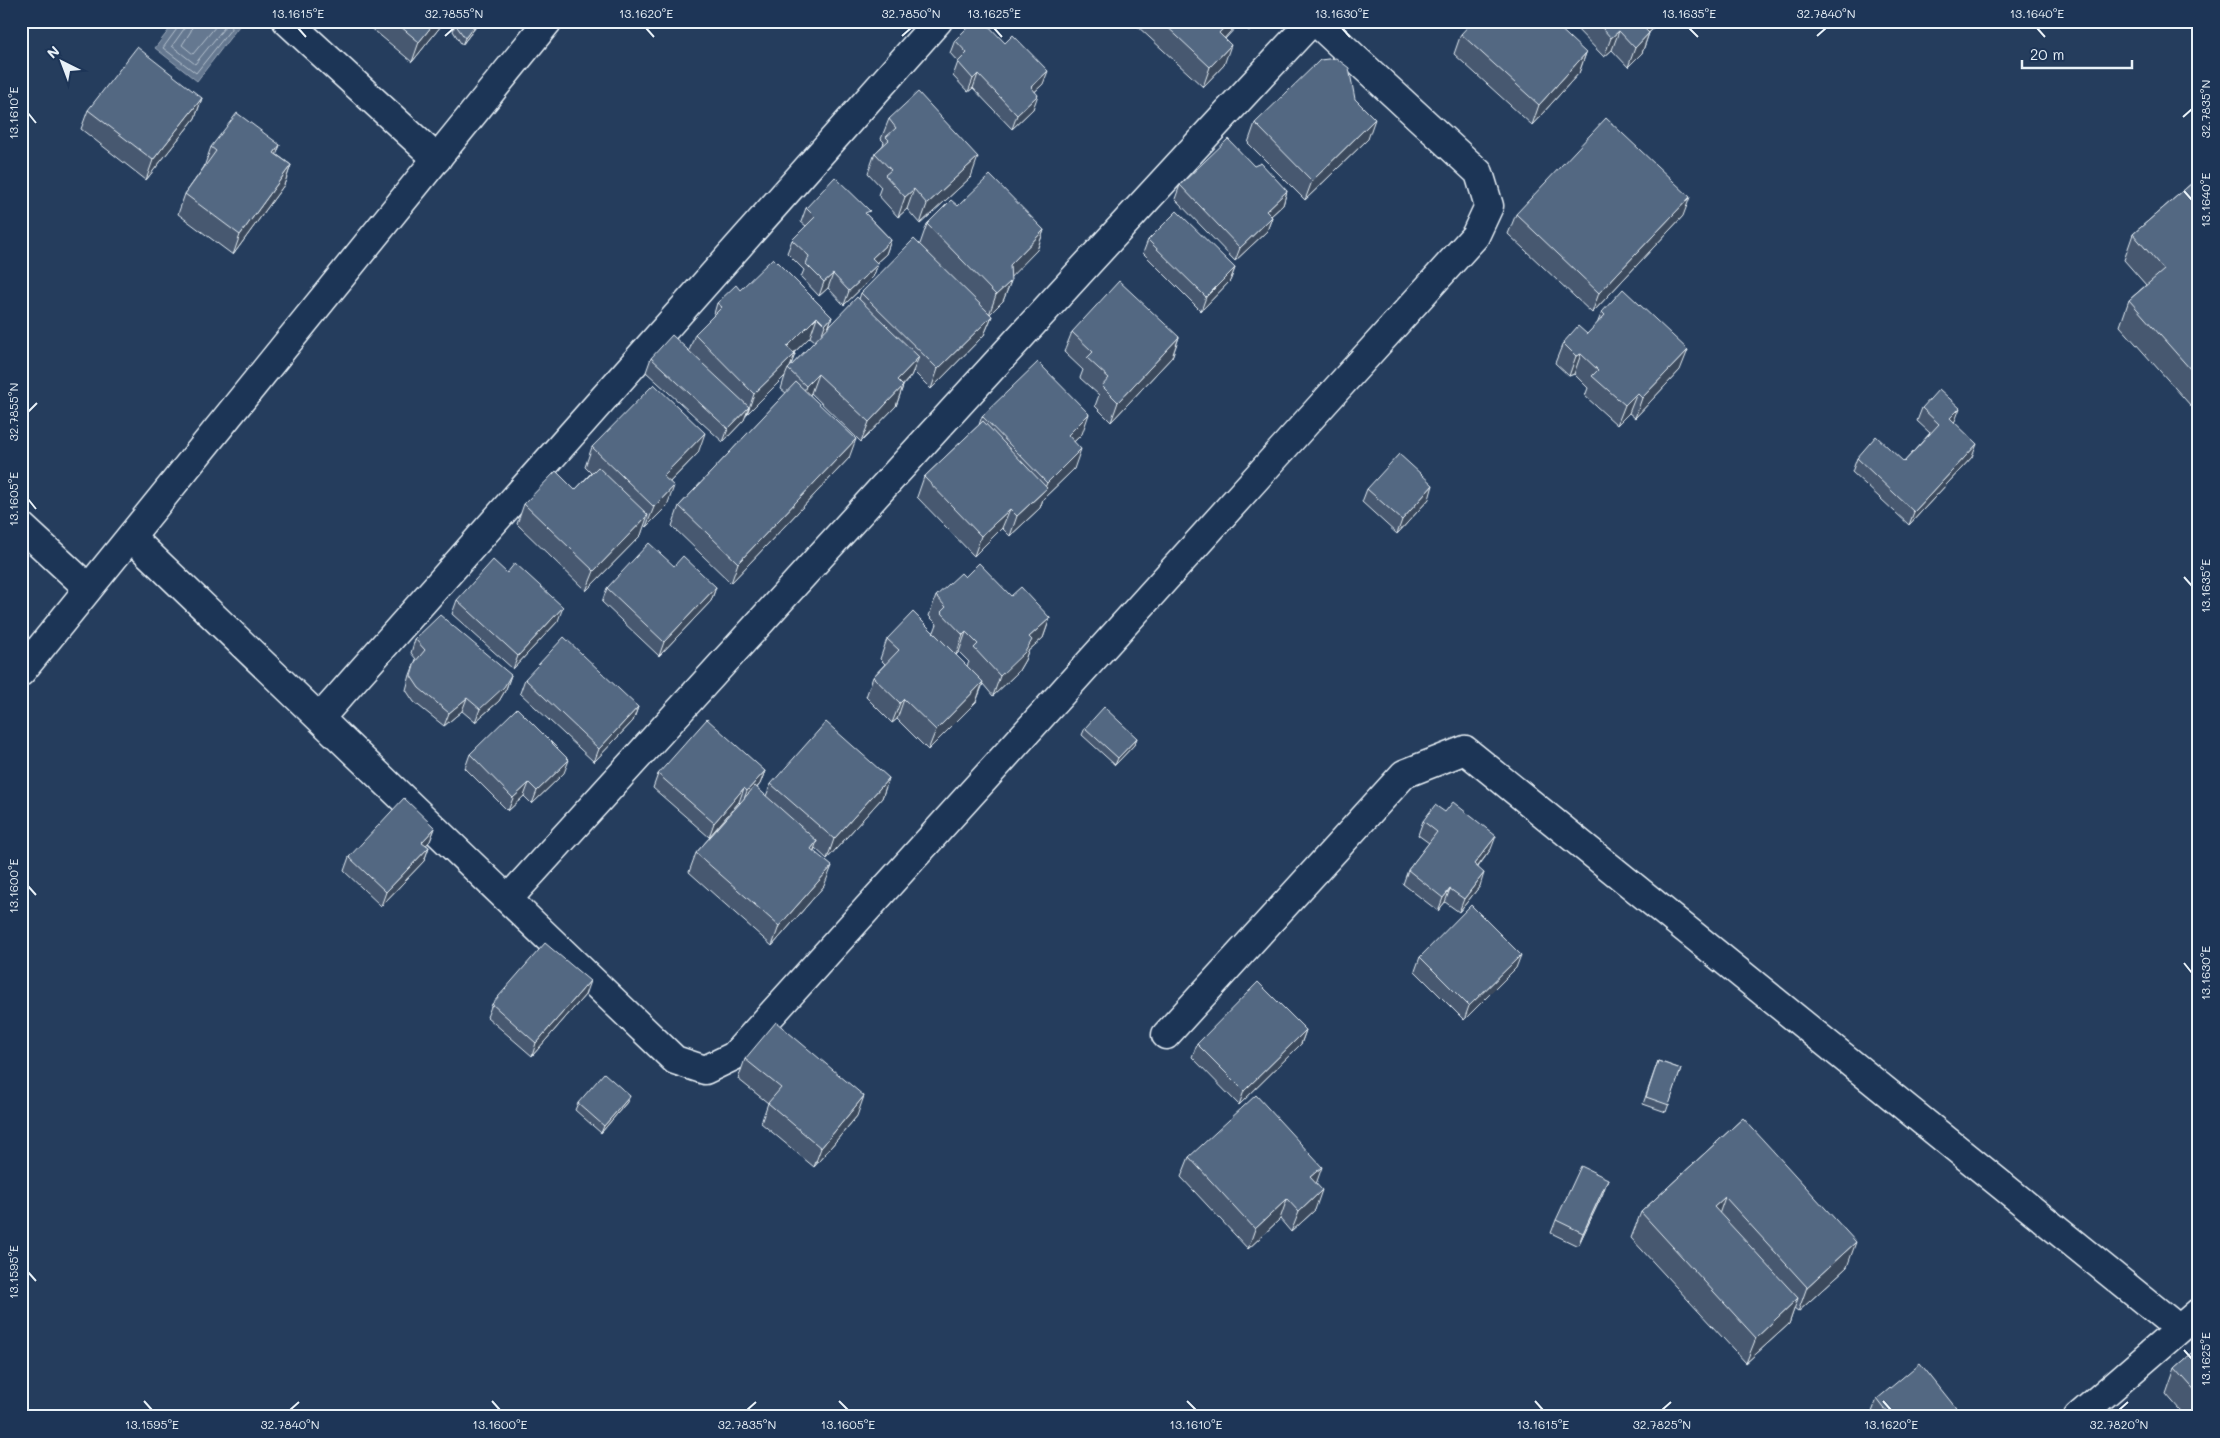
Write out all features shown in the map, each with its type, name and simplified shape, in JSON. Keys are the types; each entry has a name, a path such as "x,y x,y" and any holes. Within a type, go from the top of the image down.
{"street":[{"path":"287,21 437,159"},
{"path":"21,672 548,21"},
{"path":"320,718 938,21"},
{"path":"132,537 675,1060 705,1070 734,1056 1475,236 1489,206 1479,172 1313,21 1102,246 867,507 508,899"},
{"path":"21,526 88,588"},
{"path":"1166,1035 1404,774 1464,750 2189,1320 2078,1417"}],"water":[{"path":"176,21 233,21 239,26 197,81 155,48"}],"building":[{"path":"394,21 436,21 419,42"},
{"path":"457,21 478,21 465,38 455,24"},
{"path":"974,21 984,21 1005,43 1013,35 1048,71 1031,87 1038,95 1017,115 978,74 973,79 958,62 967,53 955,40"},
{"path":"1161,21 1230,21 1219,33 1231,45 1210,67"},
{"path":"1473,21 1552,21 1586,53 1539,105 1461,34"},
{"path":"1596,21 1647,21 1642,26 1649,33 1635,48 1619,31 1611,38"},
{"path":"137,47 202,98 153,160 88,110"},
{"path":"1336,58 1349,68 1355,99 1375,119 1312,181 1255,123 1320,60"},
{"path":"918,92 978,157 927,204 914,189 905,197 885,175 891,170 875,153 889,140 886,137 896,128 889,119"},
{"path":"237,113 280,145 274,153 291,165 240,235 185,194 216,151 211,147"},
{"path":"1606,118 1690,197 1599,293 1516,214"},
{"path":"1228,139 1254,166 1261,163 1287,191 1266,211 1272,217 1240,248 1180,185"},
{"path":"990,175 1044,230 1010,265 1011,281 996,295 927,224 951,200 958,206"},
{"path":"835,177 870,211 865,213 891,240 872,258 878,264 849,291 833,274 824,282 806,264 809,256 792,240 815,217 806,208"},
{"path":"2199,177 2199,379 2129,300 2164,270 2133,234"},
{"path":"1177,211 1235,268 1206,297 1148,240"},
{"path":"914,239 992,316 938,369 861,293"},
{"path":"773,258 832,317 825,325 817,317 787,347 795,354 754,394 695,334 722,307 717,303 736,285 740,290"},
{"path":"1119,281 1179,337 1118,402 1102,386 1109,378 1087,358 1093,352 1072,332"},
{"path":"1623,289 1688,350 1642,398 1637,393 1625,405 1592,376 1598,370 1581,354 1576,356 1563,343 1578,326 1587,334 1605,315 1602,312"},
{"path":"857,297 919,357 897,380 903,386 869,422 818,374 806,386 788,369"},
{"path":"672,335 749,407 728,429 651,358"},
{"path":"1038,362 1089,414 1068,435 1081,449 1047,483 982,416"},
{"path":"796,382 856,439 738,563 679,506"},
{"path":"654,384 705,433 663,476 674,486 654,507 592,447"},
{"path":"1939,389 1960,408 1950,418 1977,444 1914,512 1857,458 1876,436 1904,462 1939,424 1922,408"},
{"path":"983,421 1047,488 1017,516 1010,509 981,536 924,477"},
{"path":"1399,454 1433,485 1402,520 1367,489"},
{"path":"598,467 648,515 594,571 524,504 556,471 575,490"},
{"path":"649,543 674,566 683,556 716,587 664,642 607,588"},
{"path":"493,560 507,573 515,563 563,607 518,656 457,600"},
{"path":"979,563 1011,596 1021,587 1050,618 1029,637 1032,640 1025,652 1000,676 974,648 978,644 966,632 963,635 941,612 946,607 936,596 961,573 965,577"},
{"path":"913,612 983,682 936,730 904,699 900,703 873,677 899,650 887,639"},
{"path":"440,615 511,675 504,687 480,709 467,698 449,713 419,688 411,676 415,662 425,650 415,639"},
{"path":"564,637 638,707 599,749 525,679"},
{"path":"1104,707 1137,738 1118,758 1085,728"},
{"path":"517,708 569,760 537,791 529,783 513,798 470,754"},
{"path":"707,719 765,771 747,791 744,788 714,823 658,774"},
{"path":"826,722 889,778 834,839 771,784"},
{"path":"755,786 817,841 811,849 832,866 779,926 696,853"},
{"path":"404,798 435,828 422,842 429,847 386,892 349,857"},
{"path":"1453,802 1496,836 1474,864 1484,873 1464,899 1450,889 1443,898 1408,870 1437,832 1423,821 1435,805 1445,812"},
{"path":"1471,905 1521,955 1469,1006 1420,957"},
{"path":"545,943 590,981 536,1043 492,1004"},
{"path":"1258,982 1306,1030 1244,1091 1197,1044"},
{"path":"776,1022 864,1096 821,1148 768,1103 781,1088 745,1059"},
{"path":"1658,1061 1681,1069 1669,1105 1646,1097"},
{"path":"604,1073 630,1096 604,1126 578,1103"},
{"path":"1256,1095 1322,1167 1310,1177 1322,1190 1299,1212 1287,1199 1255,1229 1189,1157"},
{"path":"1743,1118 1856,1242 1807,1287 1725,1197 1714,1207 1798,1298 1756,1338 1641,1212"},
{"path":"1581,1166 1608,1179 1583,1233 1556,1220"},
{"path":"2199,1347 2199,1395 2175,1368"},
{"path":"1920,1363 1963,1417 1891,1417 1877,1399"}]}
